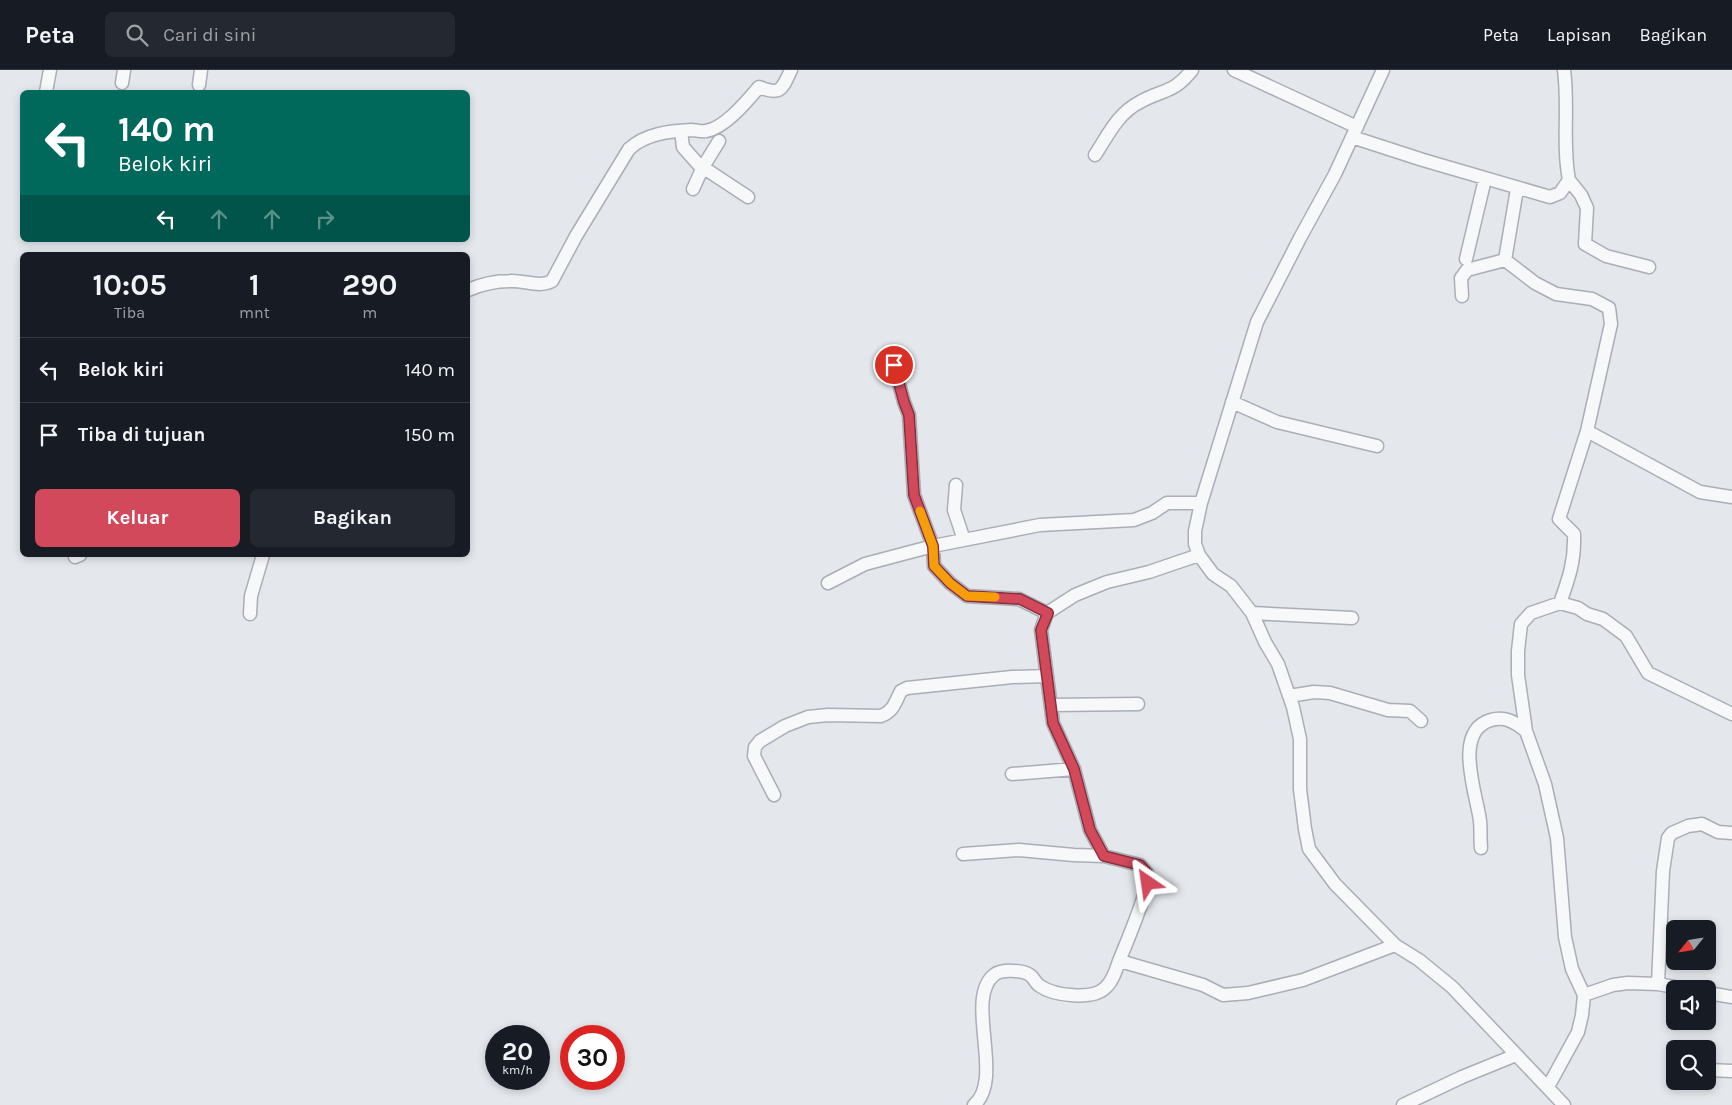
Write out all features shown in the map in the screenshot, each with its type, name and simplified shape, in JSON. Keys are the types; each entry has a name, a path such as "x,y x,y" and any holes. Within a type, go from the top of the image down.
{"street":[{"path":"46,90 50,70"},
{"path":"199,85 201,70"},
{"path":"470,289 484,283 524,281 547,284 552,281 576,236 629,149 645,138 680,132 706,131 721,125 759,87 771,92 778,91 783,87 791,70"},
{"path":"1095,155 1118,118 1139,102 1174,88 1192,70"},
{"path":"1234,70 1354,132 1485,179 1550,197 1560,193 1569,180"},
{"path":"1383,70 1336,174 1300,238 1258,322 1201,503 1195,532 1195,544 1213,574 1230,586 1252,613 1265,642 1278,664 1289,696 1300,740 1300,789 1309,849 1335,884 1395,945 1419,960 1452,987 1564,1105"},
{"path":"1564,70 1566,166 1569,180 1581,195 1587,208 1585,244 1606,256 1649,267"},
{"path":"680,132 683,147 703,167 748,196"},
{"path":"693,189 719,140"},
{"path":"1466,259 1485,179"},
{"path":"1504,260 1517,188"},
{"path":"1462,296 1461,278 1467,270 1504,260"},
{"path":"1504,260 1556,294 1592,299 1609,308 1611,324 1587,431 1559,519 1574,534 1575,554 1560,603"},
{"path":"894,365 909,415 914,495 933,546 934,566 950,583 967,596 1020,599 1048,613"},
{"path":"1232,402 1277,422 1377,446"},
{"path":"1587,431 1700,492 1732,497"},
{"path":"956,485 954,510 964,540"},
{"path":"828,583 866,564 933,546 1040,525 1134,520 1152,513 1167,504 1201,503"},
{"path":"1104,856 1090,830 1074,769 1053,723 1041,630 1048,613 1075,595 1107,582 1149,572 1200,555"},
{"path":"250,614 251,596 262,557"},
{"path":"1548,1087 1578,1032 1584,995 1572,969 1565,937 1557,838 1544,784 1526,731 1518,675 1521,624 1532,613 1560,603 1578,608 1587,614 1603,619 1626,636 1648,674 1732,714"},
{"path":"1252,613 1352,618"},
{"path":"774,795 754,756 755,748 760,741 785,726 815,716 882,716 888,713 895,705 901,691 907,688 1012,677 1047,676"},
{"path":"1289,696 1314,692 1330,693 1382,709 1410,711 1422,721"},
{"path":"1051,705 1138,704"},
{"path":"1481,848 1480,822 1469,764 1469,748 1472,737 1480,726 1490,720 1502,718 1515,722 1526,731"},
{"path":"1012,774 1074,769"},
{"path":"1658,984 1663,871 1668,838 1672,833 1688,826 1702,824 1718,832 1732,833"},
{"path":"962,854 1019,850 1104,856 1140,865 1147,873 1148,883 1120,961 1113,978 1105,989 1096,994 1084,996 1052,992 1039,986 1029,974 1009,971 995,974 988,981 983,1008 986,1084 983,1093 974,1105"},
{"path":"1120,961 1203,985 1223,995 1248,993 1303,980 1395,945"},
{"path":"1584,995 1613,985 1628,983 1666,986"},
{"path":"1716,994 1732,997"},
{"path":"1403,1105 1417,1102 1462,1077 1516,1055"},
{"path":"1716,1070 1732,1070"}],"slow traffic":[{"path":"920,511 933,546 934,566 950,583 967,596 995,597"}],"route":[{"path":"894,365 909,415 914,495 933,546 934,566 950,583 967,596 1020,599 1048,613 1041,630 1053,723 1074,769 1090,830 1104,856 1140,865 1147,873 1148,883"}]}
